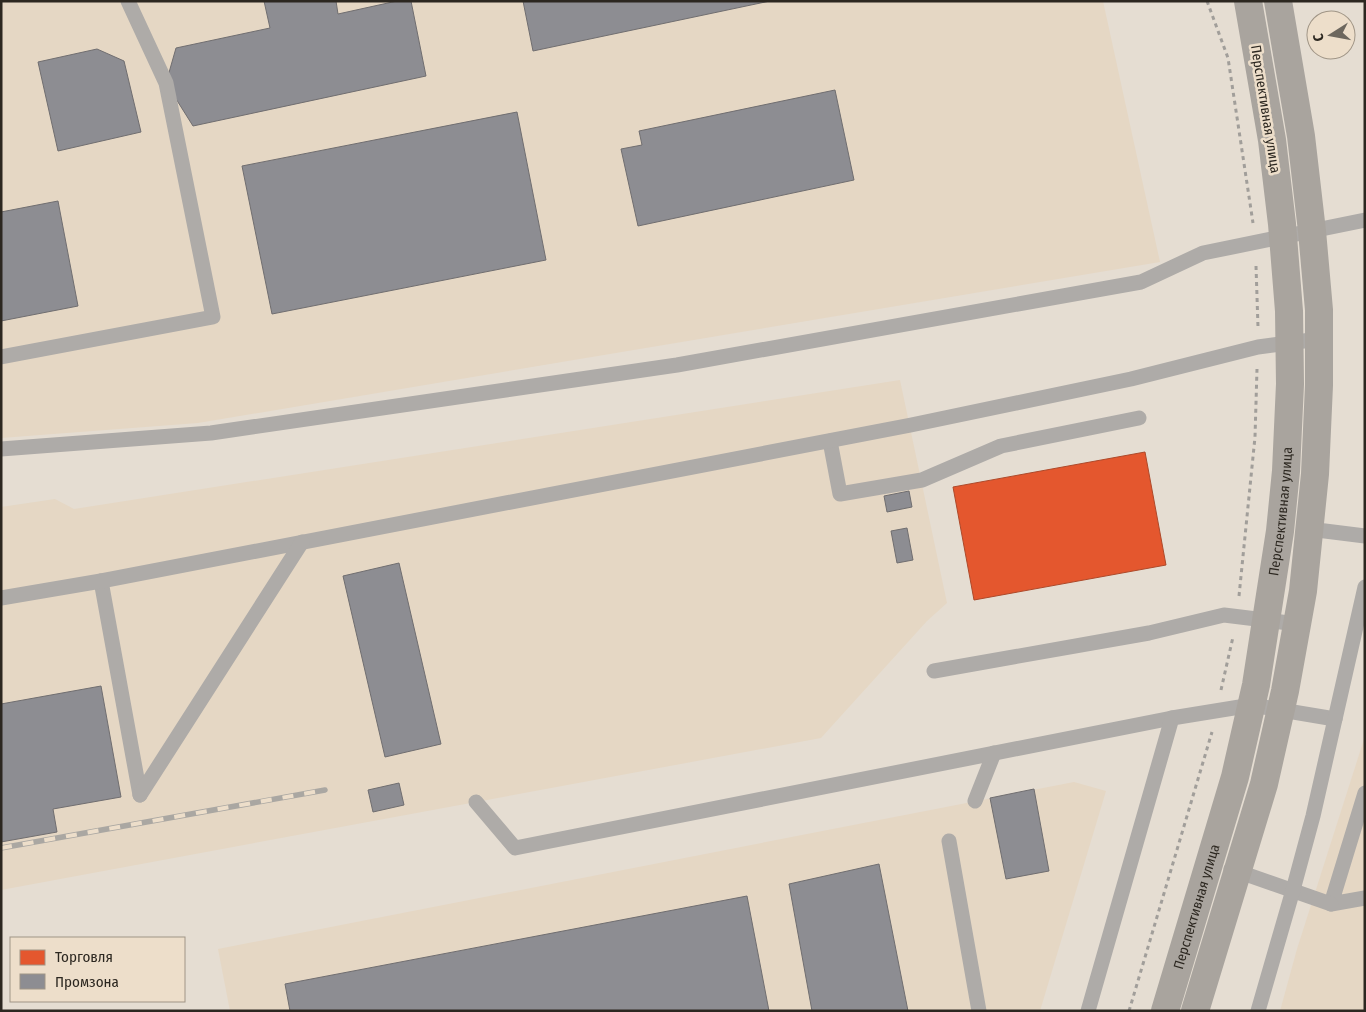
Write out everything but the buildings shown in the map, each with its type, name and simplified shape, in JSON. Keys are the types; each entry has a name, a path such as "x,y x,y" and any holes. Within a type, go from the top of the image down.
{"main road":[{"name":"Перспективная улица","path":"1165,1011 1235,777 1252,705 1280,531 1286,471 1290,384 1290,311 1272,140 1248,1"},
{"name":"Перспективная улица","path":"1195,1011 1264,784 1281,710 1303,591 1315,474 1319,385 1318,310 1312,231 1301,136 1278,1"}],"lane":[{"path":"1,357 212,316 166,82 128,1"},
{"path":"1,448 211,433 677,365 1141,282 1203,253 1365,220"},
{"path":"1,598 102,581 830,441 1131,379 1258,346 1318,339"},
{"path":"830,441 840,494 922,480 1000,446 1138,418"},
{"path":"1309,529 1365,536"},
{"path":"102,581 140,795 302,542"},
{"path":"1258,1011 1313,816 1365,587"},
{"path":"934,671 1149,633 1224,615 1297,624"},
{"path":"476,802 515,848 1172,718 1252,705 1335,719"},
{"path":"1088,1011 1172,718"},
{"path":"975,801 994,753"},
{"path":"1331,904 1365,793"},
{"path":"949,841 979,1011"},
{"path":"1210,862 1331,904 1365,898"}],"path":[{"path":"1129,1011 1213,730 1237,617 1255,437 1258,346 1256,243 1228,58 1207,1"}],"shaded area":[{"path":"1,1 1103,1 1160,262 198,423 1,438"},
{"path":"900,380 947,603 927,621 821,738 1,890 1,507 55,499 74,509"},
{"path":"1365,736 1365,1011 1280,1011 1297,949"},
{"path":"1074,782 1106,791 1040,1011 230,1011 218,949"}],"railway":[{"path":"1,848 325,790"}]}
